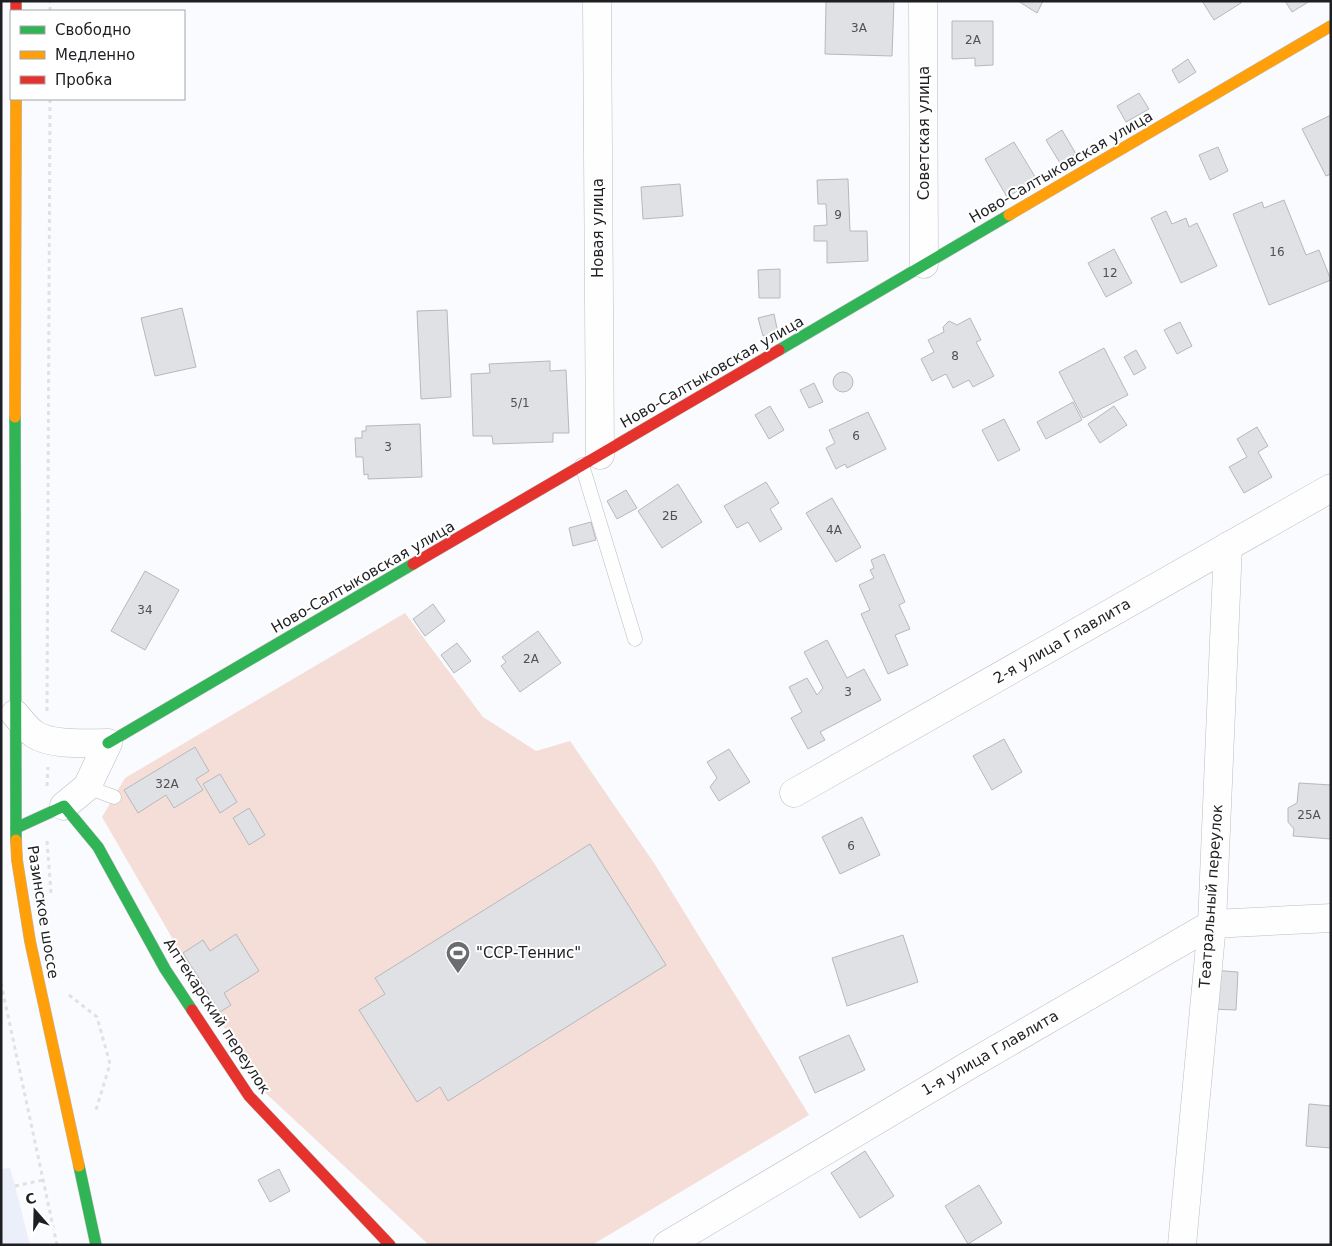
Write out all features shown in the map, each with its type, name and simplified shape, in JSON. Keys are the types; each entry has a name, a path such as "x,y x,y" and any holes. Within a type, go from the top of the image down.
{"street":[{"name":"Новая улица","path":"591,460 597,1"},
{"name":"Советская улица","path":"923,1 924,264"},
{"name":"Ново-Салтыковская улица","path":"108,744 1331,26"},
{"name":"Разинское шоссе","path":"16,100 15,714 8,792 16,828 17,860 30,941 96,1245"},
{"name":"2-я улица Главлита","path":"794,794 1331,488"},
{"name":"Театральный переулок","path":"1182,1245 1212,924 1228,546"},
{"path":"15,714 34,734 48,740 108,744 87,786 55,798 16,828"},
{"name":"Аптекарский переулок","path":"55,798 98,847 165,969 249,1096 390,1245"},
{"name":"1-я улица Главлита","path":"667,1245 954,1074 1212,924 1331,918"}],"lane":[{"path":"591,460 635,639"},
{"path":"87,786 114,798"}],"path":[{"path":"47,716 50,100"},
{"path":"48,761 55,798"},
{"path":"47,841 51,900"},
{"path":"1,983 57,1245"},
{"path":"68,986 69,996 97,1017 110,1064 94,1114"},
{"path":"15,1186 42,1180"}],"shaded area":[{"name":"\"ССР-Теннис\"","path":"405,613 483,717 536,751 570,741 654,863 809,1115 592,1245 429,1245 258,1086 102,817 125,778"},
{"path":"10,1168 30,1245 1,1245 1,1169"}],"building":[{"path":"826,1 894,1 892,56 825,54"},
{"path":"1018,1 1043,1 1037,13"},
{"path":"1202,1 1240,1 1241,3 1214,20"},
{"path":"1285,1 1310,1 1292,12"},
{"path":"952,21 993,21 993,65 975,66 975,58 952,59"},
{"path":"1188,59 1196,72 1179,83 1172,70"},
{"path":"1139,93 1149,109 1126,122 1117,106"},
{"path":"1331,115 1331,174 1326,176 1302,129"},
{"path":"1062,130 1076,154 1060,163 1046,140"},
{"path":"1014,142 1037,180 1007,197 985,159"},
{"path":"1218,147 1228,171 1210,180 1199,155"},
{"path":"848,179 850,231 867,231 868,261 827,263 827,241 814,241 814,226 827,225 826,204 818,204 817,180"},
{"path":"680,184 683,216 643,219 641,187"},
{"path":"1284,200 1306,255 1319,250 1331,280 1269,305 1233,214 1262,202 1264,208"},
{"path":"1166,211 1172,224 1186,218 1189,227 1197,223 1217,266 1181,283 1151,218"},
{"path":"1114,249 1132,283 1106,297 1088,263"},
{"path":"780,269 780,298 759,298 758,270"},
{"path":"182,308 196,367 155,376 141,318"},
{"path":"447,310 451,397 421,399 417,311"},
{"path":"774,314 778,333 763,336 758,318"},
{"path":"970,318 981,340 976,342 994,376 973,387 969,380 953,388 946,374 932,381 921,359 934,352 928,340 944,332 943,327 949,321 957,325"},
{"path":"1180,322 1192,346 1177,354 1164,330"},
{"path":"1104,348 1128,395 1083,418 1059,372"},
{"path":"1136,350 1146,368 1134,375 1124,357"},
{"path":"550,361 550,371 566,370 569,433 553,433 553,442 493,444 492,436 473,436 471,374 490,373 489,364"},
{"path":"843,372 850,375 853,382 850,389 843,392 836,389 833,382 836,375"},
{"path":"814,383 823,402 809,408 800,390"},
{"path":"1073,402 1082,420 1046,439 1037,422"},
{"path":"770,406 784,430 769,439 755,415"},
{"path":"1114,406 1127,425 1100,443 1088,424"},
{"path":"868,412 886,449 847,468 845,464 836,469 826,448 835,443 829,430"},
{"path":"1004,419 1020,450 998,461 982,430"},
{"path":"420,424 422,477 368,479 368,474 364,475 363,457 356,457 355,438 362,438 362,431 366,431 366,426"},
{"path":"1257,427 1268,446 1258,452 1272,477 1244,493 1229,467 1247,457 1237,439"},
{"path":"766,482 779,503 770,509 782,529 760,542 748,522 737,528 724,506"},
{"path":"678,484 702,522 662,548 638,511"},
{"path":"626,490 637,508 617,519 607,501"},
{"path":"832,498 861,547 836,562 806,513"},
{"path":"591,522 596,540 573,546 569,528"},
{"path":"884,554 905,602 899,605 910,629 895,635 908,665 888,674 861,614 870,610 859,585 874,578 870,570 874,568 871,560"},
{"path":"145,571 179,590 145,650 111,631"},
{"path":"433,604 445,621 425,636 413,619"},
{"path":"538,631 561,663 520,692 501,666 506,662 502,657"},
{"path":"827,640 847,678 864,669 881,700 820,732 825,740 808,749 791,718 802,712 789,687 807,678 817,695 823,688 804,652"},
{"path":"457,643 471,661 454,673 441,655"},
{"path":"1004,739 1022,772 992,790 973,756"},
{"path":"195,747 209,771 196,779 203,790 174,808 166,795 138,813 124,790"},
{"path":"729,749 750,782 719,801 710,787 717,778 707,762"},
{"path":"220,774 237,802 220,813 203,784"},
{"path":"1299,783 1331,785 1331,839 1293,836 1294,829 1288,822 1288,808 1297,803"},
{"path":"249,808 265,835 249,845 233,818"},
{"path":"862,817 880,855 840,874 822,837"},
{"path":"590,844 666,965 448,1101 440,1087 417,1102 359,1010 385,994 375,978"},
{"path":"236,934 259,971 224,993 231,1005 220,1012 183,953 203,940 210,951"},
{"path":"903,935 918,982 847,1006 832,958"},
{"path":"1212,970 1238,972 1236,1010 1210,1009"},
{"path":"849,1035 865,1070 815,1093 799,1057"},
{"path":"1309,1104 1331,1106 1331,1148 1306,1146"},
{"path":"865,1151 894,1196 860,1218 831,1173"},
{"path":"279,1169 290,1191 270,1202 258,1180"},
{"path":"979,1185 1002,1223 968,1244 945,1206"}],"traffic: fast":[{"path":"779,350 1009,215"},
{"path":"15,417 16,840"},
{"path":"108,743 413,564"},
{"path":"16,828 64,806 98,847 165,969 192,1010"},
{"path":"79,1166 96,1245"}],"traffic: slow":[{"path":"1009,215 1331,26"},
{"path":"15,417 16,100"},
{"path":"16,840 17,860 30,941 79,1166"}],"traffic: jam":[{"path":"16,1 16,10"},
{"path":"413,564 779,350"},
{"path":"192,1010 249,1096 390,1245"}],"place":[{"name":"\"ССР-Теннис\"","path":"458,974"}]}
